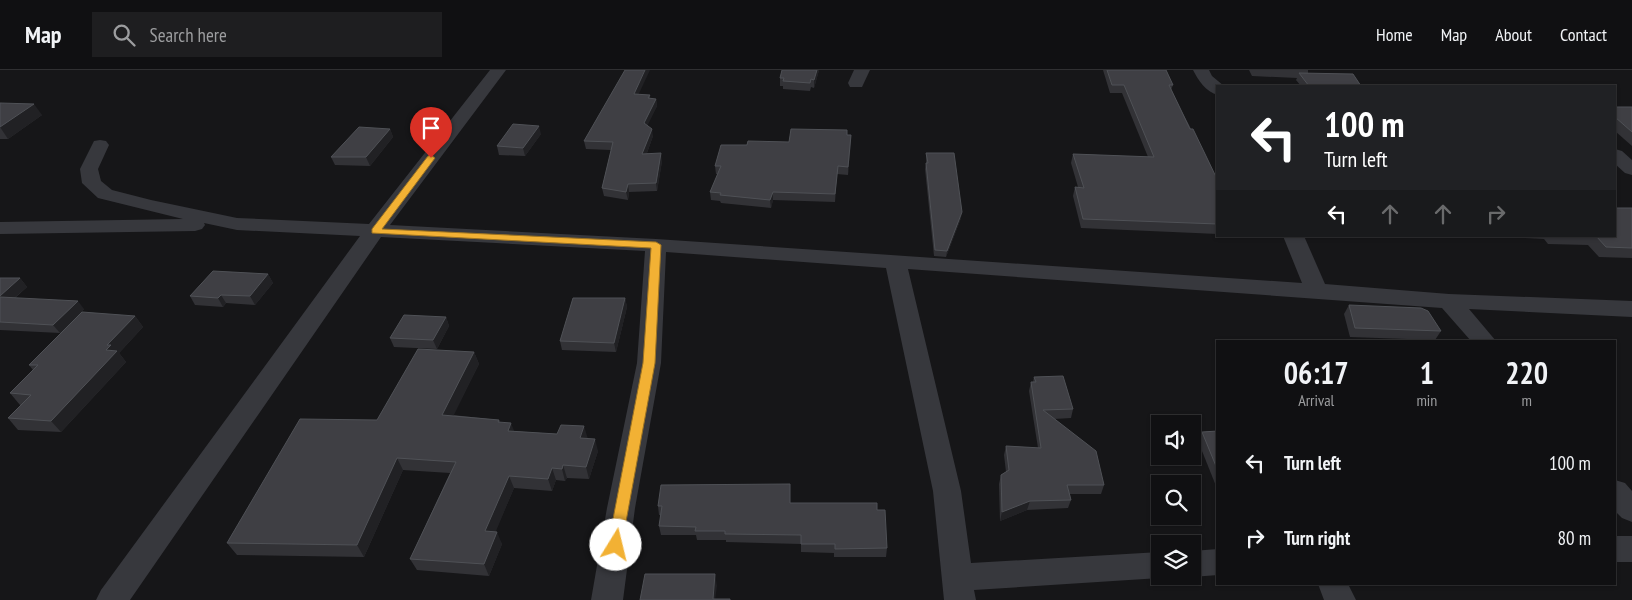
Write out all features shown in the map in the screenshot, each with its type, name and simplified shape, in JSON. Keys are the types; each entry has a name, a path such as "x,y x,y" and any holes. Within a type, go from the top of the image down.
{"street":[{"path":"112,600 375,231 498,70"},
{"path":"1201,70 1216,88"},
{"path":"100,145 90,169 92,183 105,194 149,206 237,224"},
{"path":"1616,156 1632,169"},
{"path":"0,228 237,224 656,245 1449,301 1632,310"},
{"path":"1293,237 1317,291"},
{"path":"607,600 621,508 649,363 656,245"},
{"path":"895,262 947,491 959,588 1151,566"},
{"path":"1449,301 1483,340"},
{"path":"1616,492 1632,510"},
{"path":"1616,549 1632,548"},
{"path":"1201,563 1216,562"},
{"path":"1333,585 1340,600"}],"building":[{"path":"625,70 645,70 634,94 650,95 648,98 656,99 644,123 652,129 642,154 661,153 656,183 628,184 626,192 602,188 613,142 584,141"},
{"path":"782,70 817,70 814,80 811,79 810,83 783,81 784,78 780,78"},
{"path":"1107,70 1166,70 1173,85 1169,85 1216,177 1216,224 1083,219 1075,187 1084,188 1073,154 1154,157 1124,85 1112,85"},
{"path":"1299,73 1353,74 1360,85 1308,85"},
{"path":"0,103 34,104 0,127"},
{"path":"1616,107 1632,107 1632,132 1616,118"},
{"path":"513,124 539,126 523,148 497,146"},
{"path":"359,127 390,129 366,157 331,157"},
{"path":"791,129 847,130 847,135 851,135 848,167 838,166 835,194 773,192 770,200 720,195 721,193 710,192 721,166 715,166 721,145 747,145 748,141 789,142"},
{"path":"926,153 954,153 962,212 947,251 935,250"},
{"path":"1616,208 1632,208 1632,248 1606,247 1597,237 1616,237"},
{"path":"213,271 268,274 250,296 221,295 218,298 190,296"},
{"path":"0,278 20,278 0,296"},
{"path":"0,297 78,301 53,325 0,322"},
{"path":"573,298 625,298 614,343 560,341"},
{"path":"1349,305 1421,308 1428,311 1441,331 1355,328"},
{"path":"82,312 135,316 107,345 111,345 106,350 117,351 51,421 8,418 31,395 10,393 38,365 29,365"},
{"path":"404,315 446,317 433,340 390,338"},
{"path":"418,349 474,352 442,415 499,420 498,422 511,423 508,431 557,434 561,425 584,426 580,438 595,439 586,467 563,465 562,469 552,468 548,479 509,476 485,531 497,532 484,564 410,559 456,462 397,458 357,545 227,543 300,419 377,420"},
{"path":"1063,376 1073,409 1043,410 1096,451 1104,485 1067,485 1071,500 1030,501 1002,512 1001,475 1009,470 1006,446 1041,448 1031,382 1036,382 1034,377"},
{"path":"1216,431 1216,466 1202,432"},
{"path":"790,484 790,503 877,503 877,510 885,510 887,548 835,549 835,544 801,544 801,535 725,534 725,531 695,531 696,527 659,526 662,506 658,506 661,485"},
{"path":"645,574 715,574 713,599 730,600 640,600"}],"route":[{"path":"431,158 375,231 656,245 649,363 621,508 616,545"}]}
